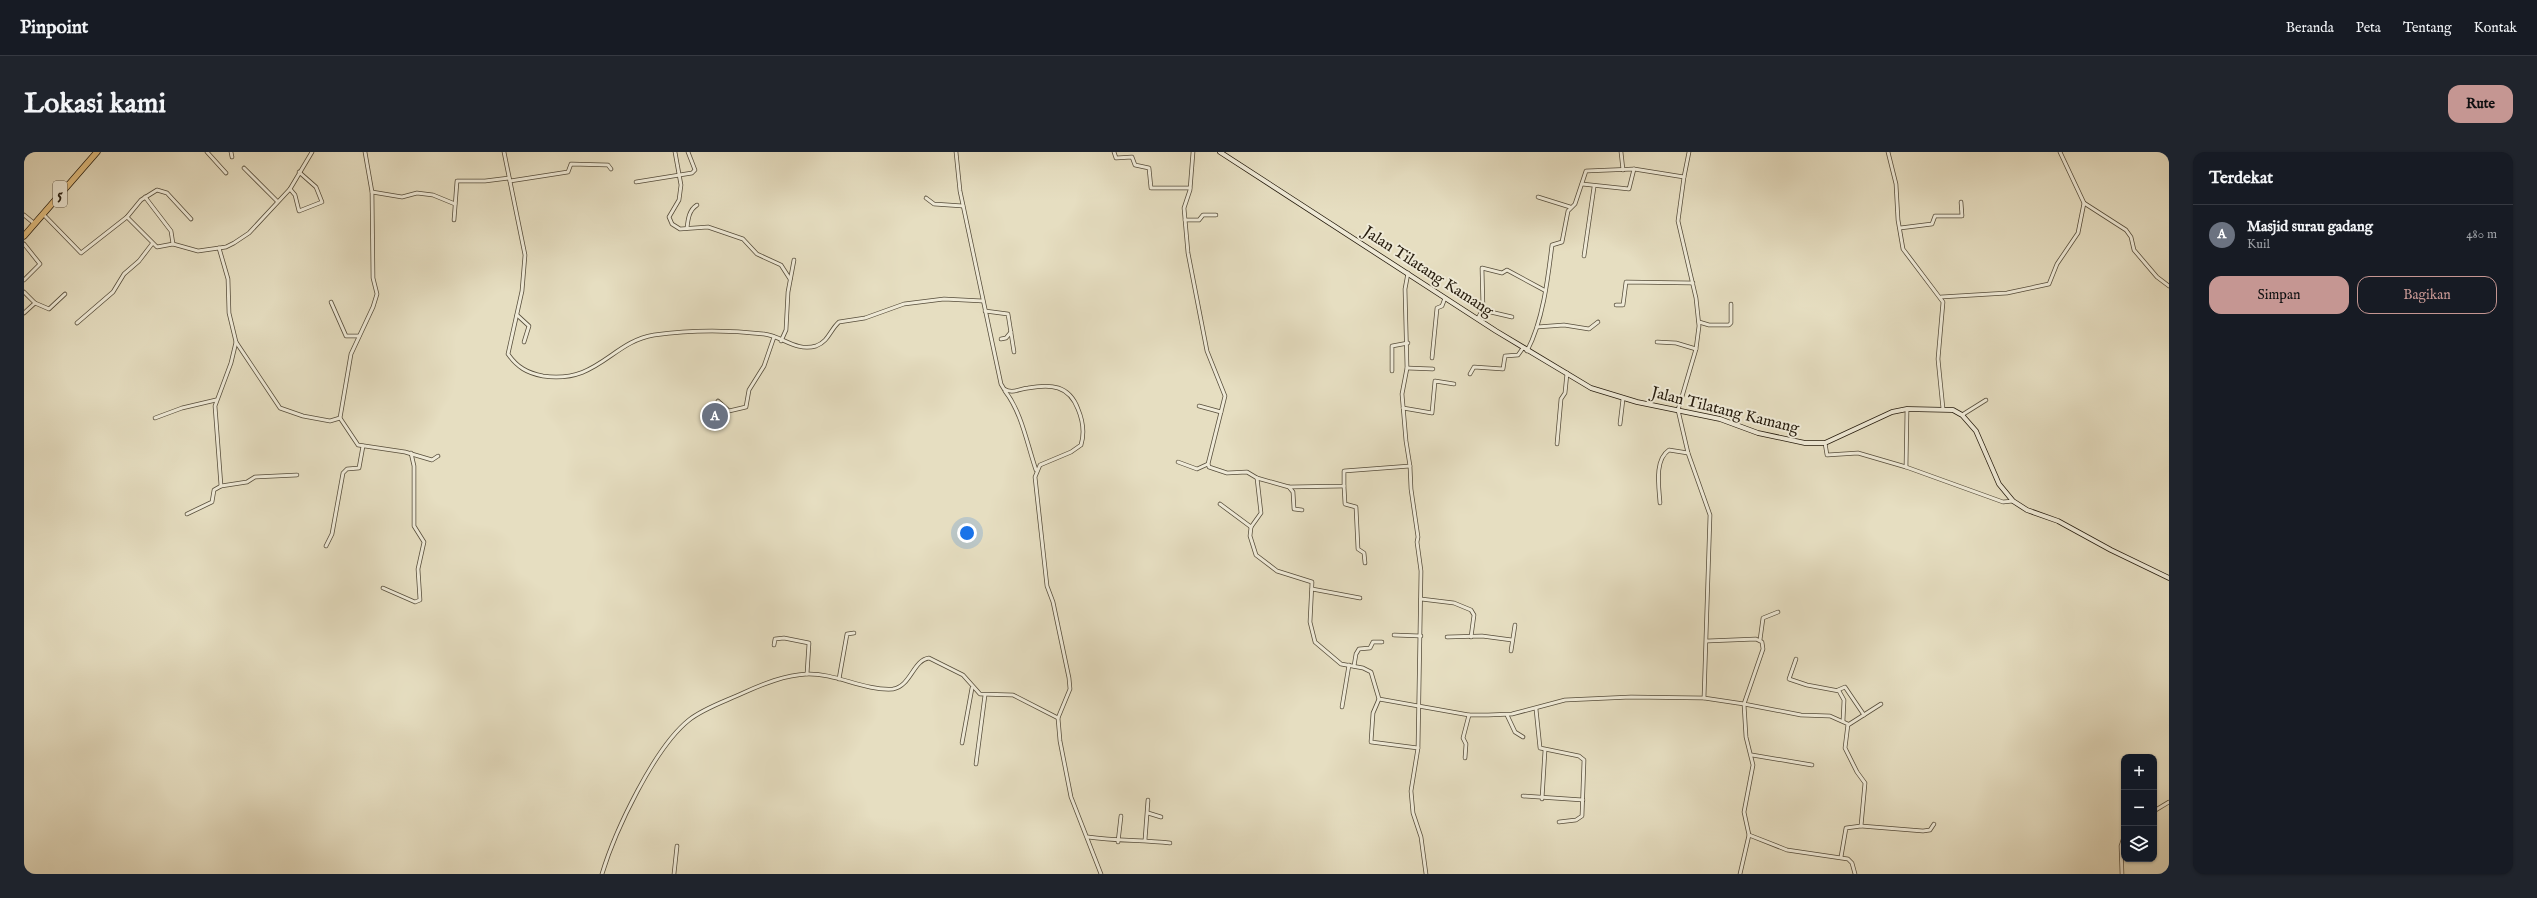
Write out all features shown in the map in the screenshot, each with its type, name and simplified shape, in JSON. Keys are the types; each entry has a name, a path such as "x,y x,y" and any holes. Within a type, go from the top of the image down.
{"highway":[{"name":"5","path":"24,236 97,152"}],"street":[{"path":"207,152 226,173"},
{"path":"231,152 232,157"},
{"path":"127,217 138,226 152,244 160,248 173,244 195,251 230,245 249,233 277,201 290,190 299,172 312,152"},
{"path":"365,152 372,192 373,278 377,294 373,308 351,354 340,418 354,443 363,446 410,453 432,460 438,456"},
{"path":"504,152 525,255 517,315 508,354 513,362 526,372 546,376 584,373 630,345 655,335 730,331 766,334 781,341 801,346 816,346 832,335 839,322 865,318 904,304 944,299 983,301"},
{"path":"675,152 681,176 680,197 669,219 676,228 708,227 743,239 757,254 781,265 790,279"},
{"path":"636,182 689,175 695,170 688,152"},
{"path":"956,152 963,206 999,378 1004,389 1012,400 1024,430 1036,470"},
{"path":"1114,152 1116,158 1132,157 1135,165 1149,168 1151,188 1190,188"},
{"path":"1193,152 1190,188 1184,208 1188,253 1206,346 1215,375 1224,392 1221,412 1208,464"},
{"name":"Jalan Tilatang Kamang","path":"1220,152 1254,176 1525,349 1567,372 1591,388 1623,398 1738,424 1758,433 1805,443 1825,443 1892,412 1907,409 1943,409 1962,415"},
{"path":"1621,152 1622,170"},
{"path":"1690,152 1684,176 1678,221 1693,283 1699,322 1696,350 1678,410 1688,453 1710,512 1706,583 1707,641 1704,698"},
{"path":"1888,152 1896,184 1900,228 1907,256 1941,297 1944,306 1938,359 1943,409"},
{"path":"2060,152 2084,203 2126,230 2131,237 2134,250 2157,277 2169,286"},
{"path":"454,220 458,181 486,181 568,172 572,164 602,164 608,165 611,169"},
{"path":"244,168 277,201"},
{"path":"1582,184 1594,187 1629,189 1634,169"},
{"path":"1538,197 1574,206 1588,170 1634,169 1684,176"},
{"path":"290,190 295,195 299,211 322,202 316,187 299,172"},
{"path":"1584,256 1594,187"},
{"path":"42,214 81,253 127,217 145,198 156,190 165,192 191,219"},
{"path":"372,192 402,197 417,193 432,195 455,204"},
{"path":"145,198 171,231 173,244"},
{"path":"926,198 934,204 963,206"},
{"path":"1900,228 1933,224 1935,216 1962,216 1961,202"},
{"path":"1941,297 2006,293 2049,284 2057,264 2078,233 2084,203"},
{"path":"687,228 689,215 692,208 697,205"},
{"path":"1470,374 1474,367 1503,369 1505,356 1518,355 1525,349 1537,327 1551,264 1552,245 1562,242 1570,206"},
{"path":"24,214 35,224"},
{"path":"1185,220 1199,220 1202,215 1216,216"},
{"path":"24,244 40,264 24,280"},
{"path":"77,323 113,292 124,274 139,261 152,244"},
{"path":"219,248 228,280 229,313 236,342 280,408 303,416 330,421 340,418"},
{"path":"781,341 786,330 790,279 794,260"},
{"path":"1478,318 1482,310 1481,270 1483,268 1502,273 1507,270 1544,290"},
{"path":"1408,273 1405,289 1408,343 1407,368 1402,391 1411,490 1418,536 1417,542 1421,571 1418,748 1411,794 1413,813 1421,837 1426,874"},
{"path":"1616,305 1623,305 1626,282 1693,283"},
{"path":"24,292 35,303 49,309 65,294"},
{"path":"1432,358 1437,308 1442,306 1445,298"},
{"path":"331,302 346,336 359,336"},
{"path":"24,313 35,303"},
{"path":"1699,322 1710,325 1729,325 1731,323 1731,304"},
{"path":"1482,310 1512,317"},
{"path":"985,312 1007,314 1014,352"},
{"path":"517,315 529,326 524,342"},
{"path":"1537,327 1564,325 1589,329 1598,322"},
{"path":"1002,339 1006,338 1011,332"},
{"path":"718,401 728,411 744,409 747,405 748,392 764,366 774,337"},
{"path":"221,486 220,454 216,439 216,400 230,366 236,342"},
{"path":"1657,342 1676,343 1696,350"},
{"path":"1392,371 1392,346 1408,343"},
{"path":"1407,368 1433,369"},
{"path":"1557,444 1561,399 1565,393 1567,372"},
{"path":"1403,408 1432,413 1435,381 1454,384"},
{"path":"1004,389 1011,392 1028,388 1060,388 1068,391 1074,398 1081,415 1084,430 1081,445 1071,452 1046,461 1036,470 1034,477 1047,586 1053,602 1069,678 1070,690 1058,718 1070,791 1101,874"},
{"path":"1620,424 1623,398"},
{"path":"155,418 182,408 216,400"},
{"path":"1986,400 1962,415 1976,431 1999,484 2013,501 2027,510 2058,520 2117,554 2169,578"},
{"path":"1199,406 1221,412"},
{"path":"1906,467 1907,409"},
{"path":"1825,443 1828,455 1855,452 1906,467 1996,499 2013,501"},
{"path":"326,546 332,534 344,473 347,469 359,468 363,446"},
{"path":"1660,503 1659,470 1663,457 1669,450 1688,453"},
{"path":"383,588 415,602 420,600 418,569 424,542 414,526 414,466 410,453"},
{"path":"1178,462 1197,469 1208,464"},
{"path":"1208,464 1215,470 1230,473 1247,472 1257,478 1289,488 1344,486"},
{"path":"1365,563 1364,553 1358,550 1356,507 1345,504 1344,471 1380,470 1410,466"},
{"path":"186,514 212,502 214,490 221,486 247,482 255,477 297,475"},
{"path":"1257,478 1261,513 1251,527 1251,544 1260,560 1280,573 1310,580 1312,590 1310,622 1315,642 1339,662 1371,672 1378,699 1373,713 1371,742 1418,748"},
{"path":"1289,488 1293,492 1294,509 1302,510"},
{"path":"1220,504 1228,512 1232,512 1251,527"},
{"path":"1312,590 1360,598"},
{"path":"1421,599 1454,603 1472,610 1474,615 1471,637"},
{"path":"1740,874 1749,835 1744,815 1752,771 1752,755 1746,737 1744,704 1763,649 1760,640 1764,618 1778,612"},
{"path":"1511,651 1515,625"},
{"path":"839,679 847,634 854,633"},
{"path":"1394,635 1421,636"},
{"path":"1447,637 1512,640"},
{"path":"774,645 775,639 784,638 809,643 807,674"},
{"path":"1707,641 1760,640"},
{"path":"1354,666 1359,649 1370,648 1373,642 1382,642"},
{"path":"602,874 619,828 638,790 655,763 686,723 750,690 775,680 807,674 886,689 900,688 924,660 929,658 962,675 972,688 985,695 1012,695 1058,718"},
{"path":"1796,659 1790,680 1838,690 1845,687 1864,715"},
{"path":"1342,707 1349,665"},
{"path":"962,743 972,688"},
{"path":"1838,690 1844,700 1843,721"},
{"path":"976,764 985,695"},
{"path":"1378,699 1419,704 1469,715 1507,714 1536,709 1565,700 1631,696 1704,698 1801,715 1830,716 1843,721 1848,725"},
{"path":"1848,725 1881,704"},
{"path":"1536,709 1540,745 1545,750 1583,758 1582,800 1579,818 1559,822"},
{"path":"1507,714 1515,732 1523,737"},
{"path":"1465,758 1466,744 1463,738 1469,715"},
{"path":"1848,725 1845,748 1857,772 1865,783 1861,826"},
{"path":"1542,799 1545,750"},
{"path":"1752,755 1812,764"},
{"path":"1523,796 1542,799 1582,800"},
{"path":"1146,840 1148,800"},
{"path":"2157,809 2169,802"},
{"path":"1148,813 1161,817"},
{"path":"1118,842 1120,816"},
{"path":"1841,857 1846,828 1861,826 1923,831 1930,830 1934,824"},
{"path":"1749,835 1787,850 1841,857 1850,860 1855,874"},
{"path":"1088,837 1118,842 1146,840 1170,843"},
{"path":"674,874 677,846"},
{"path":"2122,862 2122,874"}],"place":[{"name":"Masjid surau gadang","path":"715,416"}]}
